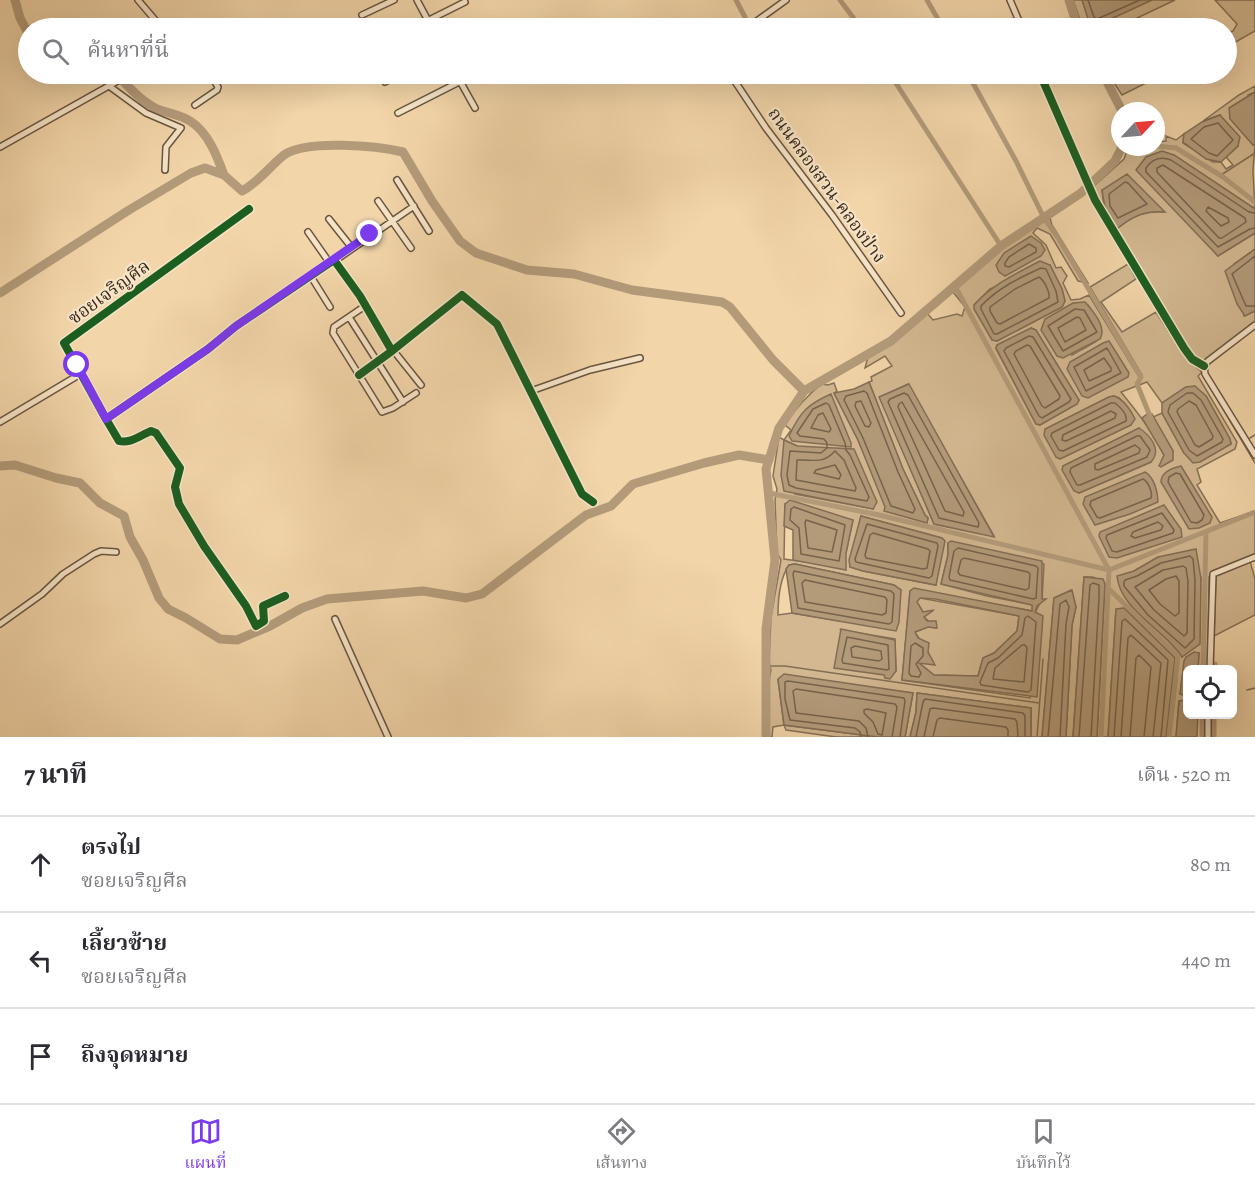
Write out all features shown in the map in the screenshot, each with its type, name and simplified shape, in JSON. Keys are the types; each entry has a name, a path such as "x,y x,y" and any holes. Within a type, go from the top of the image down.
{"street":[{"path":"138,0 153,18"},
{"path":"362,15 394,0"},
{"path":"417,0 426,18"},
{"path":"761,18 786,0"},
{"path":"1010,0 1018,18"},
{"path":"434,18 465,2"},
{"path":"0,147 113,84"},
{"path":"195,105 212,94 218,87 216,84"},
{"path":"398,113 454,84"},
{"path":"462,84 475,108"},
{"name":"ถนนคลองสวน-คลองป่าง","path":"737,84 766,128 902,313"},
{"path":"1044,84 1095,200 1184,348 1192,358 1204,366"},
{"path":"109,86 146,113 181,128 166,147 165,170"},
{"path":"397,180 429,231"},
{"path":"378,201 411,248"},
{"path":"106,419 310,275 336,260 414,206"},
{"name":"ซอยเจริญศีล","path":"249,209 64,343 118,441 129,441 151,430 156,433 180,468 175,488 182,508 204,546 246,606 256,626 264,622 263,606 285,596"},
{"path":"329,219 352,248"},
{"path":"308,232 329,262"},
{"path":"336,260 393,351 421,385"},
{"path":"310,275 330,307"},
{"path":"359,375 393,351 462,295 497,324 582,494 593,502"},
{"path":"365,306 334,327 332,331 382,412 416,393"},
{"path":"349,317 403,402"},
{"path":"1255,326 1204,366 1205,374 1255,455"},
{"path":"531,391 590,370 640,358"},
{"path":"0,422 81,375"},
{"path":"0,624 42,594 63,574 91,556 101,551 116,552"},
{"path":"1210,665 1213,574 1255,557"},
{"path":"335,619 388,737"},
{"path":"1208,719 1208,737"}],"shaded area":[{"path":"1073,0 1175,0 1137,18 1079,18"},
{"path":"1215,0 1255,0 1255,31 1237,41 1237,18 1232,18"},
{"path":"1115,84 1144,84 1122,95"},
{"path":"1255,86 1255,92 1248,95 1253,145 1255,144 1253,171 1255,209 1174,155 1165,156 1166,136 1176,140 1184,134 1183,143 1213,162 1221,162 1226,169 1233,165 1226,157 1238,146 1220,115 1203,121"},
{"path":"1125,156 1165,156 1146,158 1140,166 1218,256 1255,233 1255,249 1234,264 1244,316 1255,311 1255,322 1204,361 1199,360 1192,353 1158,303 1115,226 1118,228 1128,220 1145,213 1164,212 1102,190 1104,207 1093,187"},
{"path":"1050,218 1052,225 1088,283 1078,281 1050,234 1037,228 1033,233 1046,245 1056,268 1061,267 1067,276 1063,283 1071,300 1089,295 1139,377 1142,375 1090,287 1128,264 1136,279 1101,302 1122,332 1156,312 1186,359 1202,372 1198,376 1237,442 1235,449 1197,469 1201,482 1197,485 1220,523 1255,511 1255,555 1213,571 1209,577 1208,665 1198,665 1199,653 1186,657 1180,694 1183,695 1183,700 1179,701 1176,737 1166,737 1175,658 1124,608 1116,610 1108,737 1097,737 1105,584 1093,577 1084,577 1073,737 1066,737 1072,625 1076,607 1071,590 1054,598 1042,737 1031,737 1031,708 917,693 916,712 910,737 905,737 913,693 778,680 784,725 773,727 772,737 768,737 771,617 781,560 777,553 775,500 777,489 773,476 779,437 784,440 791,430 785,425 811,393 822,384 834,383 837,391 834,393 858,440 886,507 885,511 927,522 928,518 903,469 869,382 872,381 871,377 892,366 885,356 865,368 868,357 885,348 927,313 933,320 957,314 962,316 965,307 953,292 998,250","holes":["1050,265 1062,289 1065,301 1062,307 997,341 974,305 990,289","1088,305 1100,324 1101,336 1072,355","1031,328 1036,330 1079,400 1077,404 1040,425 1036,424 996,349 997,345","1147,382 1162,403 1186,387 1195,387 1206,396 1231,444 1184,453 1162,413 1153,417 1173,451 1162,462 1164,455 1160,447 1121,392","908,384 994,536 934,524 880,397","1114,396 1119,398 1131,412 1131,425 1060,459 1056,457 1050,427","1139,428 1151,462 1079,493 1063,466","784,440 797,446 874,509 795,494","785,504 853,520 846,553 813,563 784,559","861,516 942,538 936,585 850,567","948,543 1044,564 1042,599 1035,613 1030,698 902,680 910,591 914,589 1032,611 1033,605 941,584 948,555","1158,557 1200,574 1201,579 1182,657 1134,571","795,564 894,585 901,590 840,621 792,613 778,615 783,576 789,565","841,630 895,639 896,671 885,675"]},
{"path":"1250,561 1255,579 1255,615 1214,636 1216,575"},
{"path":"920,598 1019,616 1017,631 994,653 983,658 978,676 934,675 918,662 934,664 915,632 928,627 936,628 924,617 932,611 923,612 916,601"},
{"path":"784,725 878,737 836,737 786,730"}],"water":[{"path":"1082,0 1152,0 1113,18 1088,18"},
{"path":"1255,92 1255,144 1253,145 1230,119 1229,108"},
{"path":"1220,115 1240,137 1238,146 1221,162 1206,159 1183,142 1184,134 1202,122"},
{"path":"1165,152 1174,155 1255,209 1255,233 1218,256 1136,170 1146,157 1165,156"},
{"path":"1127,174 1165,212 1140,215 1118,228 1108,216 1102,190"},
{"path":"1031,236 1041,243 1045,250 1041,256 1005,276 999,272 996,265 1004,253"},
{"path":"1255,249 1255,311 1245,316 1237,304 1225,271"},
{"path":"1040,261 1050,265 1062,289 1065,301 1062,307 997,341 992,340 974,309 974,305 996,286"},
{"path":"1085,302 1100,324 1102,334 1100,339 1063,358 1057,356 1041,330 1045,319 1073,303"},
{"path":"1031,328 1036,330 1079,400 1077,404 1040,425 1036,424 996,348 997,345"},
{"path":"1109,341 1129,373 1128,377 1088,398 1082,396 1067,369 1070,362"},
{"path":"869,382 903,469 928,518 927,523 884,511 885,507 858,440 834,393 854,389"},
{"path":"909,384 994,537 934,524 879,397"},
{"path":"1195,386 1206,396 1231,444 1200,462 1193,463 1184,453 1162,413 1162,403 1186,387"},
{"path":"831,394 851,447 792,441 789,436 801,415 816,401"},
{"path":"1114,396 1124,402 1131,412 1135,419 1131,425 1060,459 1056,457 1044,435 1045,429"},
{"path":"1147,414 1152,414 1173,451 1173,460 1161,467 1159,466 1164,455 1142,418"},
{"path":"1139,428 1154,443 1155,453 1151,462 1079,493 1074,491 1062,470 1063,466"},
{"path":"784,440 797,446 854,449 877,502 873,509 784,491 781,475"},
{"path":"1181,466 1212,517 1210,523 1199,528 1189,529 1161,482 1165,473"},
{"path":"1145,472 1155,485 1158,502 1095,525 1083,504 1085,497"},
{"path":"790,500 853,520 846,553 846,570 793,560 793,530 784,526 785,504"},
{"path":"1164,505 1181,529 1182,537 1117,558 1109,557 1099,536 1100,532"},
{"path":"861,516 942,538 945,541 936,585 850,567 849,560"},
{"path":"951,541 1042,561 1042,599 1046,599 1037,606 1035,612 1043,616 1037,697 902,680 910,591 914,588 1032,611 1032,605 941,584 948,555 948,543","holes":["920,598 1019,616 1017,631 994,653 983,658 978,676 934,675 919,663 935,665 928,652 929,643 918,638 915,632 928,627 937,628 936,621 927,621 924,617 934,610 923,612 917,602"]},
{"path":"1196,549 1201,579 1200,644 1182,657 1134,609 1120,588 1117,576 1134,571 1158,557"},
{"path":"795,564 894,585 901,590 899,622 896,631 792,613 786,569 789,565"},
{"path":"1084,577 1103,579 1105,584 1097,737 1073,737"},
{"path":"1072,590 1076,607 1072,625 1066,737 1042,737 1054,598"},
{"path":"1124,608 1175,658 1166,737 1108,737 1116,609"},
{"path":"841,629 895,640 896,671 890,679 885,678 884,675 834,668"},
{"path":"1194,652 1199,653 1198,665 1184,665 1186,657"},
{"path":"1183,669 1183,695 1180,694"},
{"path":"784,674 913,693 905,737 878,737 784,725 778,679"},
{"path":"917,693 1031,708 1031,737 910,737 916,712"},
{"path":"1183,700 1183,719 1198,719 1197,737 1176,737 1179,701"}],"waterway":[{"path":"15,0 20,18"},
{"path":"736,0 745,18"},
{"path":"840,0 854,18"},
{"path":"927,0 937,18"},
{"path":"1069,0 1075,18"},
{"path":"126,84 149,105 186,119 202,131 224,175"},
{"path":"896,84 1001,246"},
{"path":"974,84 1044,218 1141,377 1137,384 1152,421"},
{"path":"1108,84 1117,102"},
{"path":"0,293 191,173 205,168 224,175 242,191 284,155 294,150 325,145 377,148 403,152 432,201 460,241 476,253 527,270 574,274 632,290 722,302 730,307 773,360 804,391"},
{"path":"1165,147 1176,148 1223,177 1255,202"},
{"path":"1221,175 1255,153"},
{"path":"766,737 766,629 775,560 766,469 779,428 804,391 891,341 1001,246 1081,193 1118,156"},
{"path":"955,286 1109,570 1101,737"},
{"path":"1207,382 1255,463"},
{"path":"1250,438 1255,435"},
{"path":"0,466 15,465 80,483 100,503 124,516 130,537 143,560 159,598 168,609 220,639 237,640 270,626 302,608 327,599 423,591 466,598 482,594 586,515 611,506 633,484 739,455 769,460"},
{"path":"769,493 879,515 1109,570 1255,512"},
{"path":"1203,665 1206,532"},
{"path":"1108,588 1178,656 1169,737"},
{"path":"1037,737 1043,659"},
{"path":"766,666 785,666 1039,703"},
{"path":"1247,690 1255,688"},
{"path":"1202,719 1202,737"},
{"path":"1214,719 1214,737"}],"cycle path":[{"path":"1044,84 1095,200 1184,348 1192,359 1204,366"},
{"path":"249,209 64,343 106,419 208,349 236,326 334,260 360,296 392,351"},
{"path":"359,375 462,295 497,324 582,494 593,502"},
{"path":"106,419 119,441 131,440 151,431 156,433 180,468 175,487 179,504 204,546 246,606 256,626 264,621 263,606 285,596"}],"route":[{"path":"77,365 106,419 370,234"}]}
